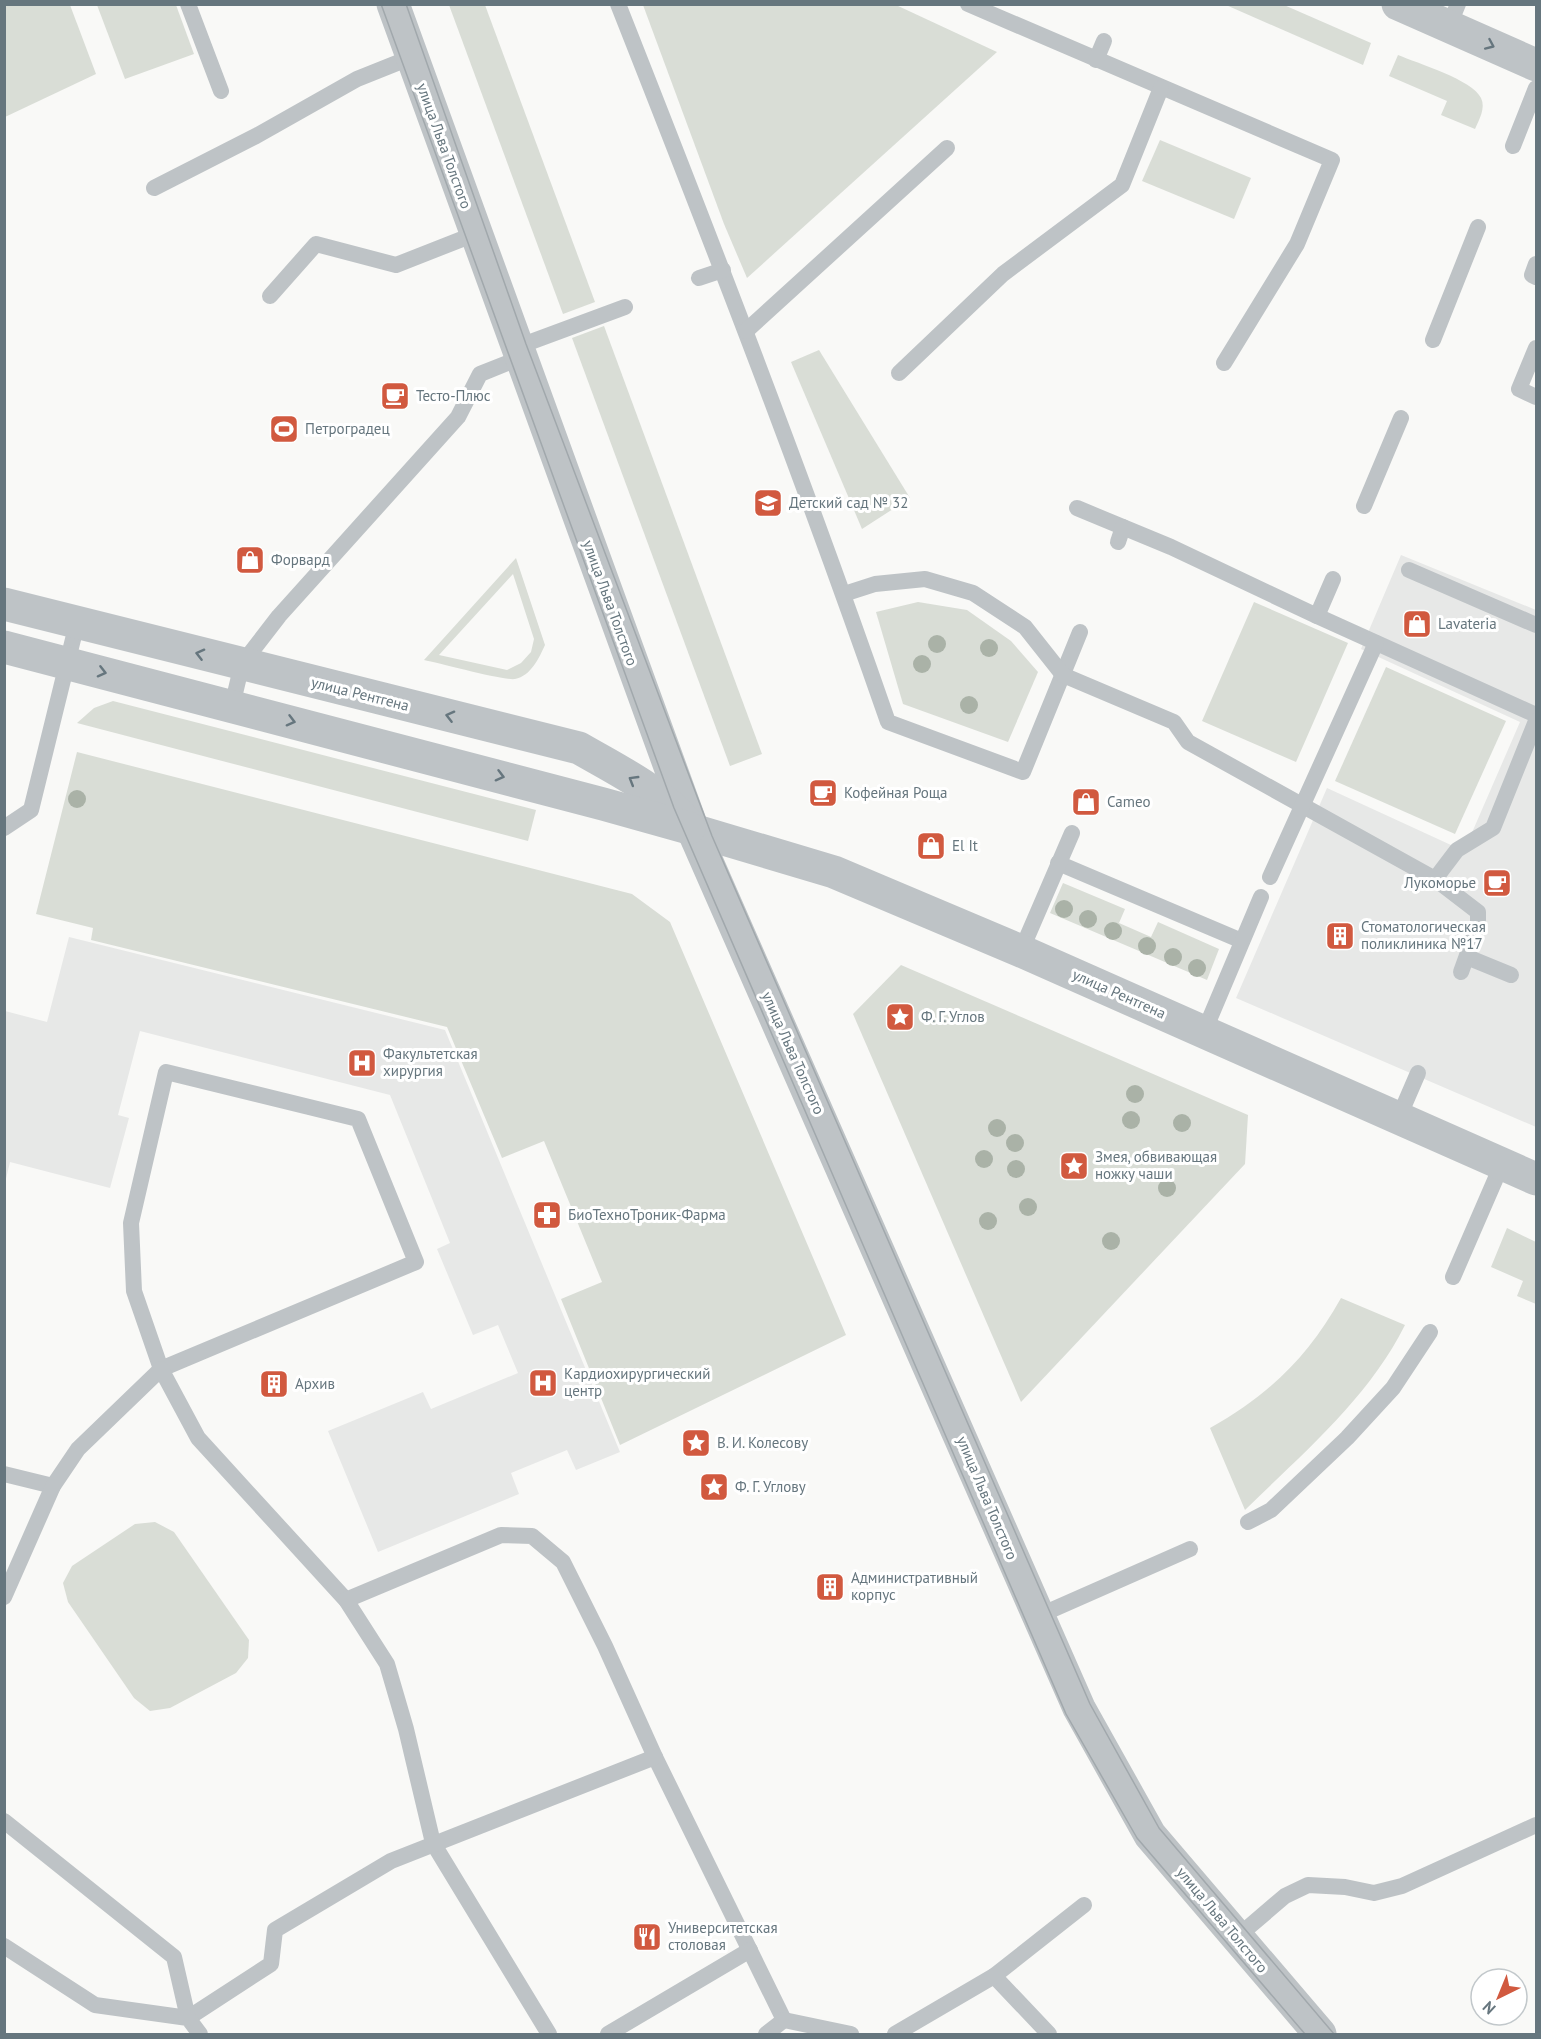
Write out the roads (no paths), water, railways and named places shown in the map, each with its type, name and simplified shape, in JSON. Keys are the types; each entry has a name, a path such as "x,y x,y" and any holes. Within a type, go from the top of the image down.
{"street":[{"name":"улица Льва Толстого","path":"393,4 693,830 761,979 1079,1708 1150,1835 1320,2034"},
{"path":"1398,4 1453,15 1536,65"},
{"name":"улица Рентгена","path":"4,604 579,748 639,783 674,808 693,830"},
{"name":"улица Рентгена","path":"4,647 603,804 834,872 1021,951 1536,1179"}],"lane":[{"path":"188,4 221,91"},
{"path":"618,4 746,331 844,594 888,722 1023,772 1080,632"},
{"path":"968,4 1332,160 1297,244 1224,363"},
{"path":"1096,60 1104,41"},
{"path":"154,188 256,136 357,78 412,57"},
{"path":"899,373 1002,274 1122,185 1161,88"},
{"path":"1513,146 1536,88"},
{"path":"746,331 946,148"},
{"path":"1433,340 1478,227"},
{"path":"270,296 316,244 396,265 475,234"},
{"path":"1536,264 1532,275 1536,277"},
{"path":"699,278 723,270"},
{"path":"232,706 242,664 279,616 458,417 480,374 518,353 625,307"},
{"path":"1536,348 1519,389 1536,397"},
{"path":"1364,506 1401,418"},
{"path":"1077,508 1120,535 1317,615 1536,715"},
{"path":"1409,570 1536,625"},
{"path":"844,594 875,584 925,579 973,593 1025,627 1063,675 1174,722 1188,742 1435,879 1478,912 1478,925 1464,965 1510,975"},
{"path":"1317,615 1333,579"},
{"path":"4,828 31,810 77,623"},
{"path":"1270,877 1376,643"},
{"path":"1435,879 1457,850 1493,828 1536,721"},
{"path":"1021,951 1071,833"},
{"path":"1058,863 1242,941"},
{"path":"1204,1032 1261,897"},
{"path":"6,1592 53,1486 78,1449 161,1369 416,1262 358,1119 166,1072 131,1223 134,1291 161,1369 198,1438 346,1600 387,1664 406,1730 433,1843 549,2034"},
{"path":"1399,1117 1418,1073"},
{"path":"1454,1277 1502,1164"},
{"path":"1248,1522 1271,1510 1347,1438 1393,1388 1430,1332"},
{"path":"4,1474 53,1486"},
{"path":"346,1600 501,1535 532,1536 563,1562 784,2020"},
{"path":"1038,1616 1190,1549"},
{"path":"4,1946 94,2005 188,2018 271,1964 275,1930 391,1861 655,1756"},
{"path":"4,1821 174,1957 188,2018 200,2034"},
{"path":"1237,1937 1285,1896 1308,1885 1346,1887 1374,1893 1402,1886 1536,1826"},
{"path":"895,2034 994,1976 1083,1905"},
{"path":"608,2034 750,1950"},
{"path":"994,1976 1049,2034"},
{"path":"766,2034 784,2020 851,2034"}],"tram line":[{"path":"381,4 674,808 1066,1714 1137,1838 1305,2034"},
{"path":"406,4 526,344 712,836 1090,1704 1159,1828 1334,2034"}],"place":[{"name":"Тесто-Плюс","path":"395,396"},
{"name":"Петроградец","path":"284,429"},
{"name":"Детский сад № 32","path":"768,503"},
{"name":"Форвард","path":"250,560"},
{"name":"Lavateria","path":"1417,624"},
{"name":"Кофейная Роща","path":"823,793"},
{"name":"Cameo","path":"1086,802"},
{"name":"El It","path":"931,846"},
{"name":"Лукоморье","path":"1497,883"},
{"name":"Стоматологическая поликлиника №17","path":"1340,936"},
{"name":"Ф. Г. Углов","path":"900,1017"},
{"name":"Факультетская хирургия","path":"362,1063"},
{"name":"Змея, обвивающая ножку чаши","path":"1074,1166"},
{"name":"БиоТехноТроник-Фарма","path":"547,1215"},
{"name":"Кардиохирургический центр","path":"543,1383"},
{"name":"Архив","path":"274,1384"},
{"name":"В. И. Колесову","path":"696,1443"},
{"name":"Ф. Г. Углову","path":"714,1487"},
{"name":"Административный корпус","path":"830,1587"},
{"name":"Университетская столовая","path":"647,1937"}]}
